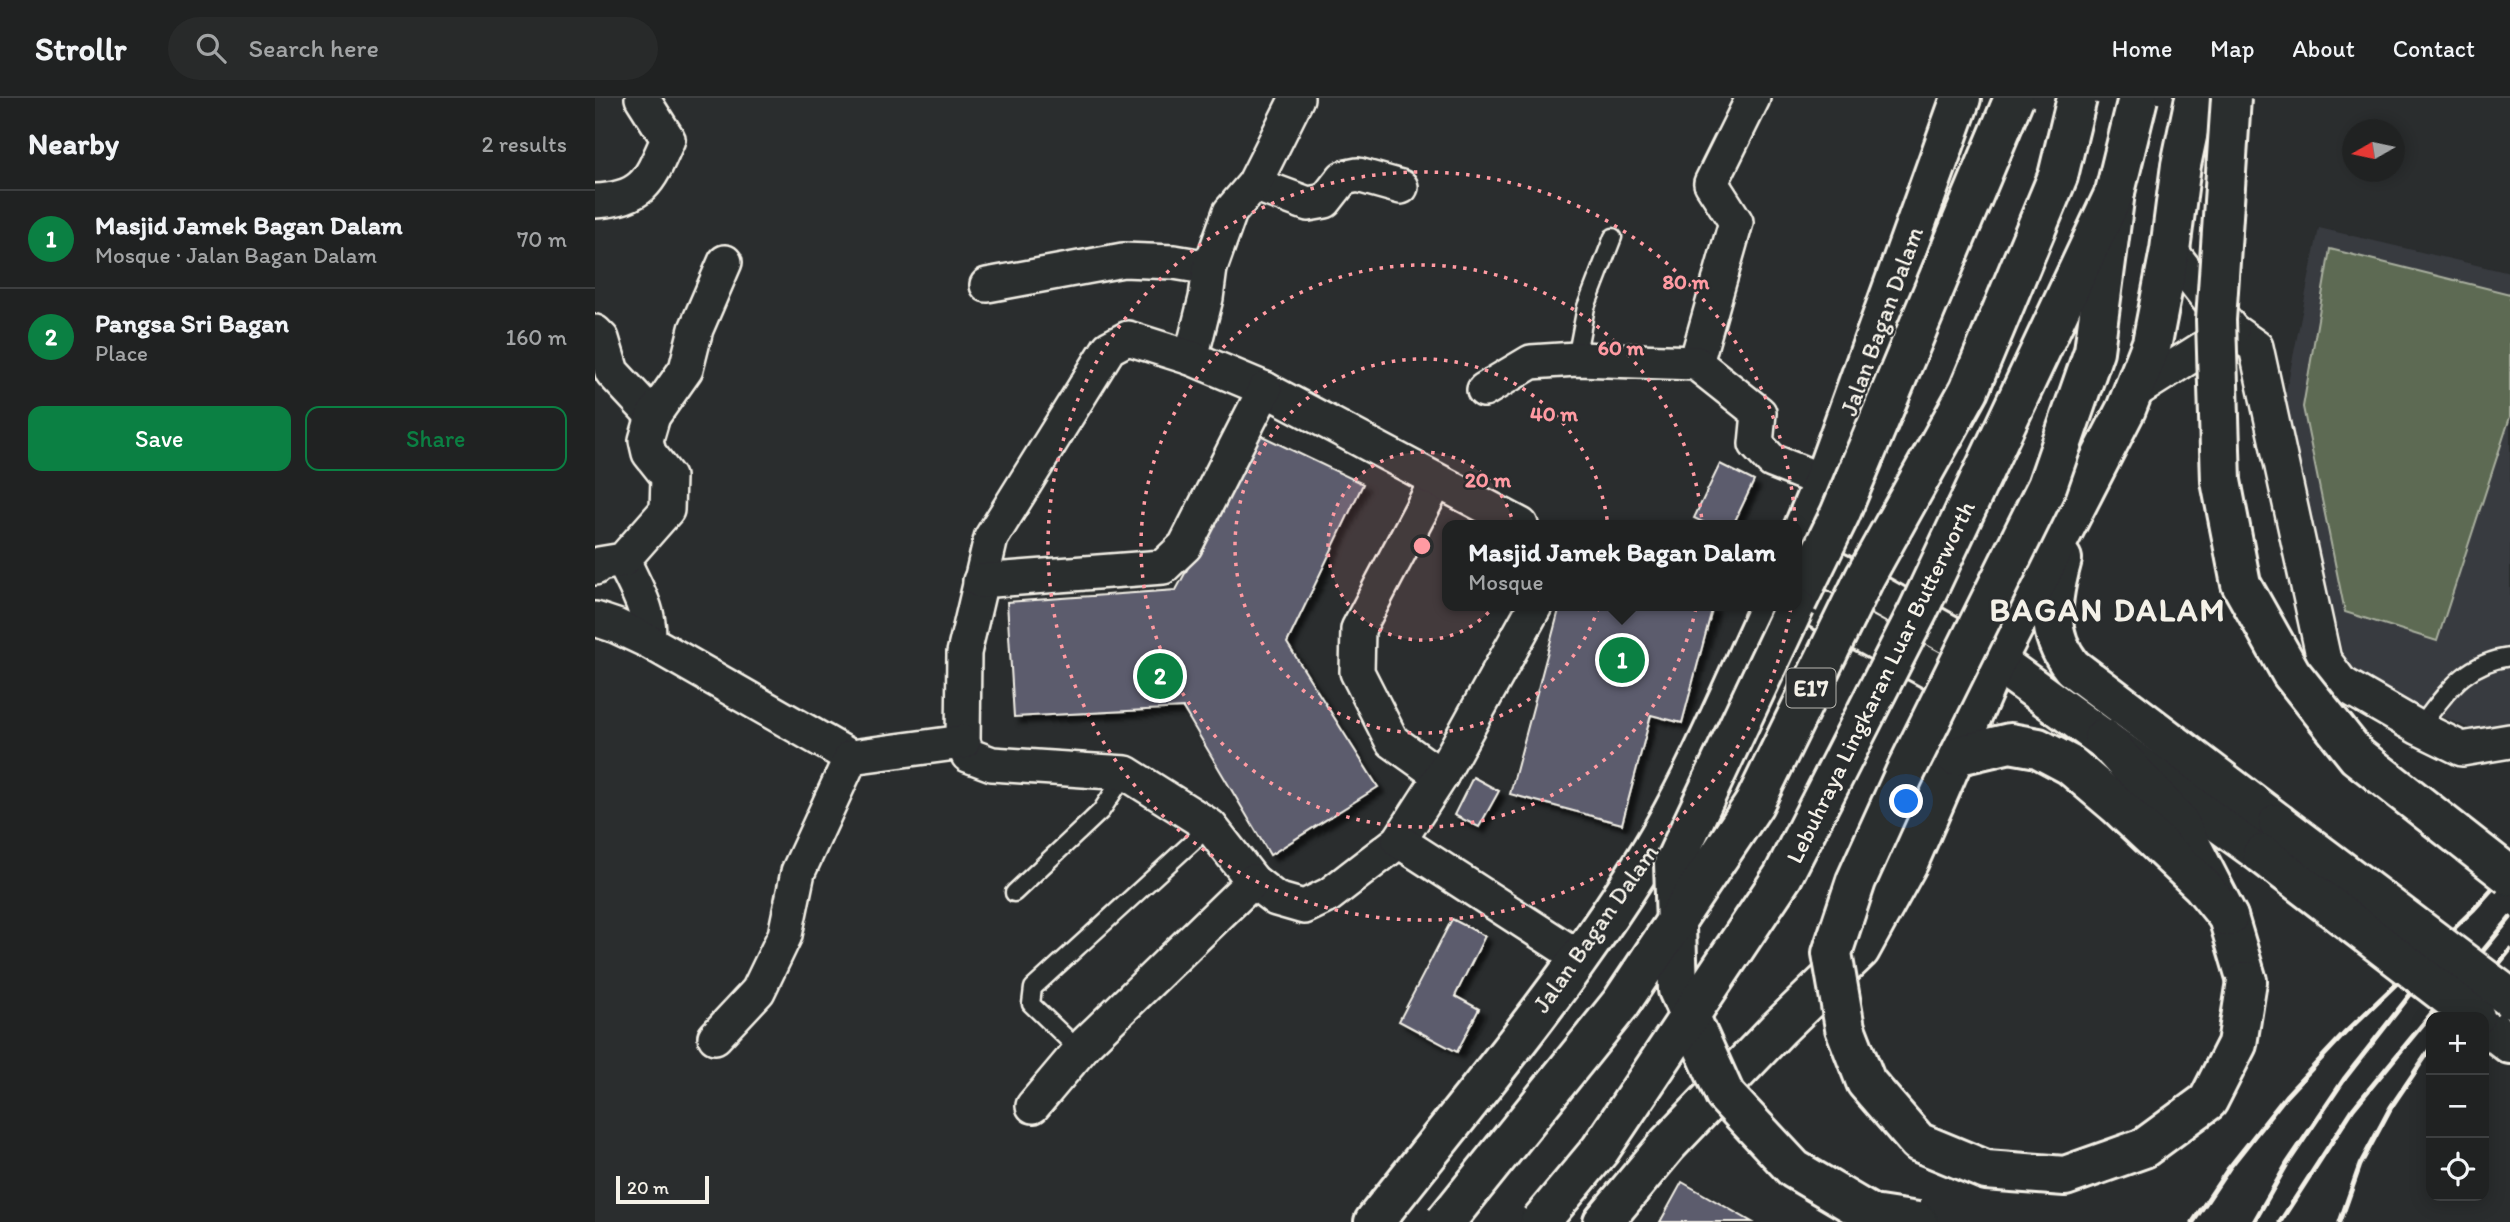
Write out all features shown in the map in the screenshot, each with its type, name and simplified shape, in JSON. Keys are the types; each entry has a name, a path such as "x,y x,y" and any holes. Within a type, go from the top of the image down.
{"main road":[{"name":"Jalan Bagan Dalam","path":"1810,512 1961,98"},
{"path":"1802,593 1840,514 2014,98"},
{"name":"E17","path":"1445,1222 1621,1003 1754,804 1865,577 1969,390 2058,176 2077,98"},
{"name":"Lebuhraya Lingkaran Luar Butterworth","path":"1540,1222 1600,1150 1783,876 1918,611 2115,192 2138,98"},
{"path":"1603,1222 1668,1144 1778,1029 1860,950 1909,861 1971,717 1985,656 2013,628 2134,392 2152,343 2170,250 2181,165 2195,98"},
{"path":"2231,98 2216,320 2221,481 2241,584 2291,673 2357,756 2510,876"},
{"path":"2103,738 2179,822 2228,917 2247,981 2237,1044 2208,1101 2144,1148 2065,1176 1986,1170 1918,1142 1866,1082 1845,1028 1832,953 1856,881 1904,775 2047,486 2094,351 2115,192"},
{"path":"2075,506 2052,610 2052,626 2063,655 2072,667 2469,1012"},
{"path":"1810,512 1813,541 1817,556 1824,565 1985,656 2103,738 2270,839 2510,998"},
{"path":"1802,602 1806,602 1963,687 1968,697 1971,717"},
{"name":"Jalan Bagan Dalam","path":"1374,1222 1580,958 1640,869 1695,768 1768,611"},
{"path":"1793,611 1674,863 1678,990 1725,1095 1794,1169 1872,1215 1918,1222"},
{"path":"1955,756 2010,743 2038,748 2070,765 2202,885 2228,917"},
{"path":"2489,1028 2510,1044"}],"street":[{"path":"595,201 614,200 635,194 654,170 668,139 642,98"},
{"path":"1191,358 1206,298 1210,268 1230,212 1254,184 1297,98"},
{"path":"1696,363 1736,222 1711,183 1752,98"},
{"path":"1254,184 1308,204 1325,201 1343,178 1358,175 1401,187"},
{"path":"2170,250 2232,330 2256,347 2324,660 2341,682 2419,728 2462,748 2510,741"},
{"path":"987,285 1123,260 1174,261 1210,268"},
{"path":"648,642 648,621 609,564 667,510 668,477 649,453 646,440 653,415 686,369 696,329 726,262"},
{"path":"2134,392 2232,330"},
{"path":"595,332 602,338 612,372 653,415"},
{"path":"1511,520 1265,389 1191,358 1128,338 1109,348 991,538 964,653 963,742 968,755 992,764 1126,773 1210,827 1253,881 1276,899 1304,907 1329,895 1399,841 1441,776 1532,611"},
{"path":"1484,390 1531,362 1576,359 1696,363 1759,413 1756,444 1810,512"},
{"path":"980,581 1163,567 1185,546 1265,389"},
{"path":"1436,482 1358,629 1357,671 1392,741 1441,776"},
{"path":"595,619 616,625 648,642 851,757 963,742"},
{"path":"715,1037 758,990 780,946 785,935 797,872 851,757"},
{"path":"1399,841 1580,958"},
{"path":"1033,1106 1080,1051 1253,881"}],"lane":[{"path":"1576,359 1586,307 1613,237"},
{"path":"2419,728 2461,676 2493,659 2510,657"},
{"path":"1014,893 1101,811 1126,773"},
{"path":"1080,1051 1031,1004 1033,988 1210,827"}],"shaded area":[{"path":"2319,228 2510,273 2510,745 2349,678 2283,407"}],"green space":[{"path":"2330,249 2510,294 2510,417 2437,641 2345,612 2303,407"}],"building":[{"path":"1260,435 1363,484 1287,643 1378,787 1270,855 1183,708 1014,717 1007,602 1176,590"},
{"path":"1720,464 1754,481 1735,520 1694,518"},
{"path":"1559,611 1712,611 1682,723 1651,715 1622,824 1510,794"},
{"path":"1473,777 1499,791 1479,827 1454,815"},
{"path":"1452,919 1485,936 1455,996 1479,1009 1457,1052 1399,1021"},
{"path":"1682,1182 1752,1222 1660,1222"}],"railway":[{"path":"2193,1222 2229,1168 2286,1096 2345,1033 2473,910 2510,869"},
{"path":"2280,1222 2353,1109 2510,918"},
{"path":"2254,1222 2287,1164 2345,1078 2452,941"},
{"path":"2460,1012 2510,950"},
{"path":"2340,1222 2360,1165 2391,1107 2426,1055"}],"place":[{"name":"Masjid Jamek Bagan Dalam","path":"1622,660"},
{"name":"Pangsa Sri Bagan","path":"1160,676"}],"district":[{"name":"BAGAN DALAM","path":"2108,610"}]}
